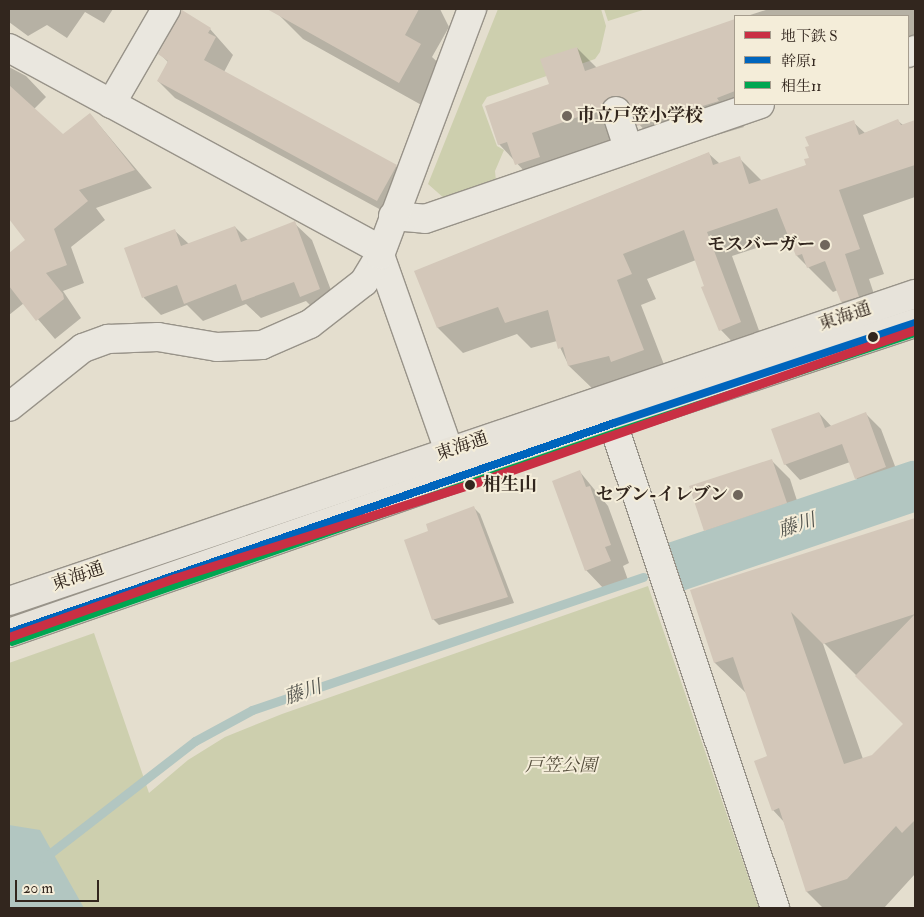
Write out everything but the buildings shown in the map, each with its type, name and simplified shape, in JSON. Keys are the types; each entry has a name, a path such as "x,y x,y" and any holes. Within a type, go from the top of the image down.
{"main road":[{"name":"東海通","path":"9,601 915,294"},
{"name":"東海通","path":"9,633 614,423 915,323"}],"street":[{"path":"111,104 166,9"},
{"path":"9,407 84,348 108,339 158,336 217,347 262,345 310,324 364,282 381,252 472,9"},
{"path":"9,48 381,252 459,477"},
{"path":"393,216 425,219 757,105"},
{"path":"616,112 628,149"},
{"path":"604,398 614,423 775,908"}],"green space":[{"path":"498,9 601,9 606,26 600,52 595,59 487,97 482,105 497,146 504,150 495,171 496,181 445,199 428,184"},
{"path":"604,9 646,9 608,21"},
{"name":"戸笠公園","path":"648,586 759,908 9,908 9,663 94,633 149,793 188,760 225,737 282,714"}],"shaded area":[{"path":"9,825 40,830 84,908 9,908"}],"waterway":[{"name":"藤川","path":"678,566 915,486"},
{"name":"藤川","path":"44,858 195,741 252,710 643,577"}],"metro line":[{"name":"S","path":"9,637 175,578 472,484 915,330"}],"transit line":[{"name":"幹原1","path":"9,633 614,423 915,323"},
{"name":"相生11","path":"12,642 617,432 915,333"}],"place":[{"name":"市立戸笠小学校","path":"567,116"},
{"name":"モスバーガー","path":"825,245"},
{"name":"相生山","path":"470,485"},
{"name":"セブン-イレブン","path":"738,495"}]}
